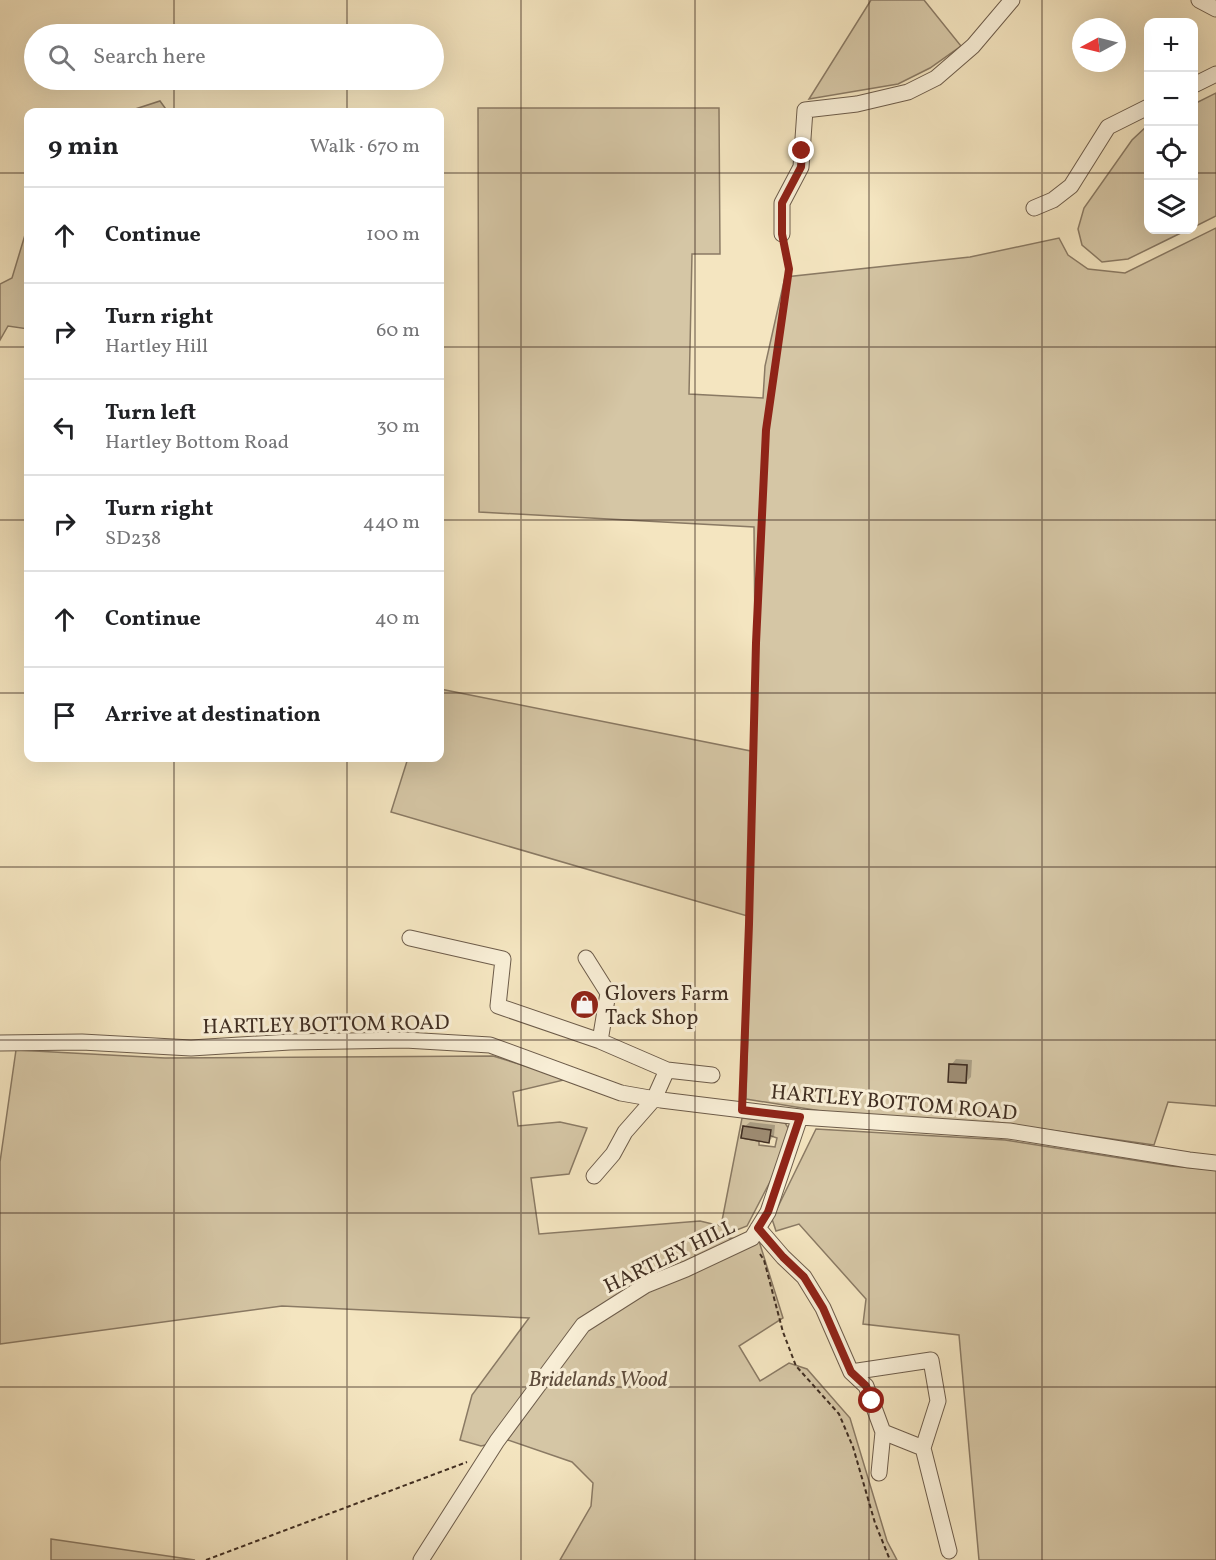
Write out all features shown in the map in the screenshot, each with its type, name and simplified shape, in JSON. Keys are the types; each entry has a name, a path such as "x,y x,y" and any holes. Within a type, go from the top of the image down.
{"street":[{"path":"782,234 782,203 801,167 805,110 857,104 908,92 936,78 973,46 1012,0"},
{"path":"1198,0 1216,9"},
{"path":"1198,83 1216,74"},
{"path":"1034,208 1053,200 1071,186 1108,127 1144,109"},
{"path":"410,938 502,959 498,1006 600,1041 667,1070 711,1075"},
{"path":"586,958 608,993 600,1041"},
{"name":"HARTLEY BOTTOM ROAD","path":"0,1043 82,1042 191,1048 290,1042 405,1040 490,1045 621,1093 654,1099 800,1117 1009,1131 1216,1163"},
{"path":"594,1176 613,1154 625,1132 654,1099 667,1070"},
{"name":"HARTLEY HILL","path":"421,1560 497,1441 583,1325 646,1286 686,1269 755,1233 768,1212 800,1117"},
{"path":"755,1233 804,1277 823,1308 851,1372 866,1386 883,1432 879,1473"},
{"path":"851,1372 931,1360 938,1401 923,1448 949,1551"},
{"path":"883,1432 923,1448"}],"path":[{"path":"742,1110 756,654 766,430 789,269 782,234"},
{"path":"755,1233 783,1332 796,1366 839,1414 853,1447 875,1524 890,1560"},
{"path":"206,1560 476,1458 486,1458"}],"green space":[{"path":"871,0 924,0 961,46 930,68 898,84 809,99"},
{"path":"1216,93 1216,216 1198,225 1198,126 1198,102"},
{"path":"160,101 165,108 138,108"},
{"path":"478,108 719,108 720,254 692,254 689,394 763,398 765,366 785,277 970,257 1059,238 1068,255 1088,269 1125,273 1216,228 1216,1106 1168,1102 1154,1145 1028,1127 883,1121 746,1099 751,917 391,812 407,762 444,762 444,690 756,752 754,527 479,512","holes":["949,1064 967,1065 966,1083 949,1082"]},
{"path":"1144,129 1144,234 1179,234 1128,259 1102,262 1082,245 1078,229 1084,208 1132,140"},
{"path":"24,238 24,328 8,326 0,340 0,284 12,278"},
{"name":"Bridelands Wood","path":"16,1050 165,1058 493,1056 568,1079 513,1092 518,1126 560,1122 587,1128 569,1174 531,1178 539,1234 700,1221 721,1226 742,1118 785,1123 791,1132 772,1178 747,1226 719,1237 759,1241 783,1318 739,1346 760,1381 789,1363 807,1369 850,1418 887,1541 897,1560 560,1560 591,1506 593,1483 572,1462 508,1440 481,1446 460,1440 472,1395 529,1318 282,1306 0,1344 0,1162","holes":["743,1126 777,1138 775,1147 759,1145 759,1141 741,1138"]},
{"path":"816,1129 1005,1140 1171,1166 1216,1170 1216,1560 979,1560 959,1335 863,1324 866,1299 799,1224 776,1231 772,1219"},
{"path":"51,1539 195,1560 51,1560"}],"building":[{"path":"949,1064 967,1065 966,1083 948,1082"},
{"path":"743,1126 771,1130 769,1143 741,1138"}],"place":[{"name":"Glovers Farm Tack Shop","path":"584,1005"}],"route":[{"path":"802,151 801,167 782,203 782,234 789,269 766,430 756,643 742,1110 800,1117 768,1212 758,1228 804,1277 823,1308 851,1372 866,1386 872,1401"}]}
